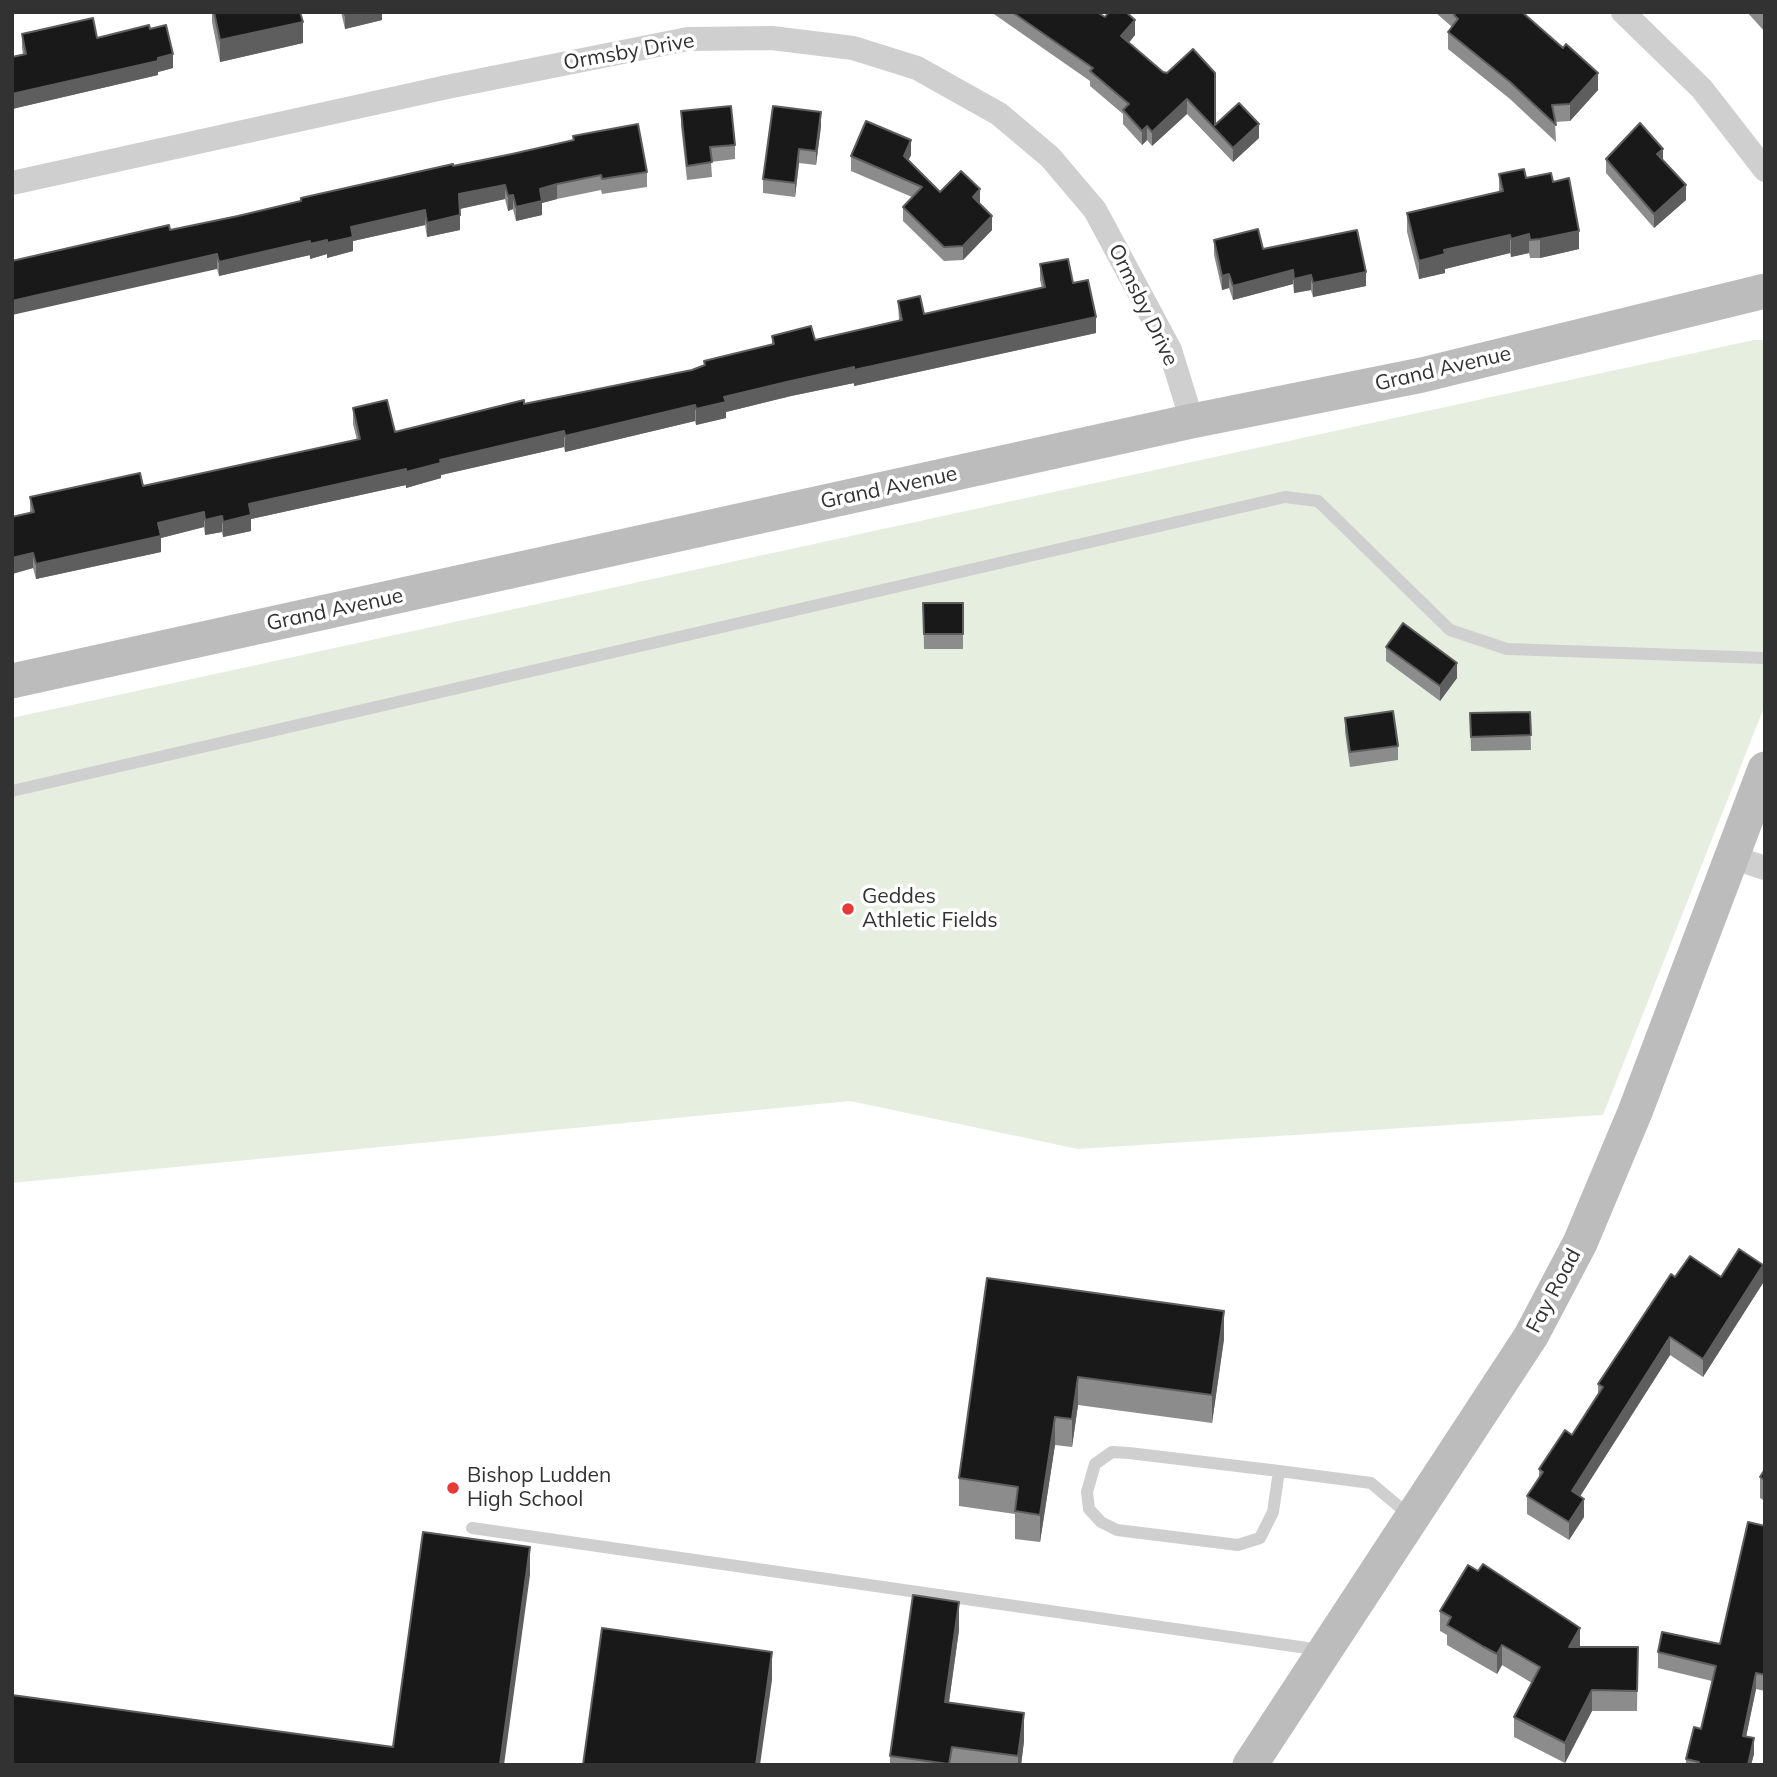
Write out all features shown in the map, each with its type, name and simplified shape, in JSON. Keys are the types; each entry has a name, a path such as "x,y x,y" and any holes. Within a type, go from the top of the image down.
{"street":[{"path":"1623,12 1702,89 1765,170"},
{"name":"Ormsby Drive","path":"12,183 447,87 688,39 772,38 853,48 917,68 999,114 1050,156 1095,210 1108,234 1170,350 1192,421"},
{"name":"Grand Avenue","path":"12,681 1192,421 1422,375 1765,291"},
{"name":"Fay Road","path":"1250,1765 1531,1336 1580,1243 1635,1112 1732,857 1758,808 1765,769"},
{"path":"1732,857 1765,867"}],"lane":[{"path":"12,791 1285,497 1318,502 1450,630 1507,649 1765,657"},
{"path":"1279,1471 1273,1512 1260,1538 1238,1545 1117,1530 1101,1522 1089,1509 1087,1492 1096,1464 1112,1452 1279,1471 1371,1483 1412,1517"},
{"path":"472,1528 1325,1650"}],"shaded area":[{"name":"Geddes Athletic Fields","path":"1754,340 1765,340 1765,705 1603,1115 1078,1149 850,1101 12,1183 12,718"}],"building":[{"path":"214,12 300,12 303,22 220,40"},
{"path":"1012,12 1097,12 1105,17 1109,12 1126,12 1135,20 1121,36 1163,72 1167,73 1193,49 1215,73 1215,125 1239,103 1259,124 1233,148 1187,99 1152,132 1147,126 1142,131 1123,110 1129,104 1090,71 1093,68"},
{"path":"1456,12 1522,12 1563,48 1566,44 1598,73 1570,104 1552,105 1556,125 1510,82 1448,32 1458,19 1454,15"},
{"path":"93,18 97,38 149,25 150,29 166,25 173,54 158,58 158,61 12,94 12,57 26,54 22,34"},
{"path":"731,106 735,145 710,147 712,162 687,166 681,111"},
{"path":"773,106 821,112 816,151 799,149 795,183 763,179"},
{"path":"866,121 911,140 904,156 940,192 961,171 980,189 973,197 992,216 963,246 944,247 903,207 922,187 851,156"},
{"path":"1640,123 1663,149 1657,154 1686,185 1654,214 1606,159"},
{"path":"638,124 647,172 602,179 601,175 557,184 540,189 542,201 516,207 513,195 508,196 505,185 459,194 460,215 427,223 425,210 351,227 353,237 327,243 327,240 310,244 310,241 219,262 217,254 12,301 12,261 169,225 170,230 238,216 301,201 301,198 453,164 512,154 574,140 573,136"},
{"path":"1524,169 1526,178 1551,173 1553,182 1569,178 1579,231 1530,240 1529,234 1511,239 1510,235 1444,250 1445,254 1419,261 1407,213 1503,191 1499,174"},
{"path":"1258,229 1263,249 1357,230 1366,272 1313,283 1311,275 1294,279 1293,270 1233,286 1229,274 1222,276 1214,240"},
{"path":"1068,259 1073,283 1088,280 1096,317 854,370 854,367 791,381 724,397 726,402 696,409 695,405 565,436 564,431 440,460 441,463 406,472 406,469 249,504 251,515 223,522 222,516 205,520 204,512 158,523 161,536 36,564 33,553 12,558 12,517 34,512 30,497 140,473 143,486 360,439 353,408 387,400 395,432 524,400 524,404 692,370 705,365 704,361 774,344 772,336 811,326 815,340 902,320 898,301 920,296 924,314 1045,287 1040,264"},
{"path":"923,603 963,603 963,634 924,634"},
{"path":"1403,623 1457,663 1440,686 1386,647"},
{"path":"1393,711 1398,746 1350,752 1345,718"},
{"path":"1530,712 1531,735 1471,737 1470,713"},
{"path":"1739,1249 1763,1265 1703,1359 1670,1337 1572,1491 1584,1499 1569,1522 1527,1496 1543,1472 1539,1469 1565,1430 1572,1435 1603,1387 1598,1384 1671,1274 1675,1277 1690,1256 1721,1277"},
{"path":"987,1278 1224,1311 1212,1395 1078,1377 1072,1419 1055,1417 1040,1515 1015,1511 1018,1487 959,1478"},
{"path":"1748,1522 1765,1526 1765,1675 1756,1673 1743,1736 1754,1738 1748,1765 1698,1765 1699,1762 1686,1759 1694,1727 1701,1729 1716,1666 1658,1652 1662,1632 1720,1644"},
{"path":"423,1532 530,1547 500,1764 503,1765 12,1765 12,1695 393,1747"},
{"path":"1483,1564 1580,1628 1569,1647 1638,1647 1637,1691 1592,1690 1565,1743 1514,1717 1540,1667 1502,1645 1497,1654 1484,1647 1447,1625 1451,1617 1440,1611 1468,1565 1478,1571"},
{"path":"913,1595 959,1602 945,1702 1024,1713 1018,1756 952,1747 949,1764 890,1756"},
{"path":"602,1628 772,1652 756,1765 583,1765"}],"place":[{"name":"Geddes Athletic Fields","path":"848,909"},
{"name":"Bishop Ludden High School","path":"453,1488"}]}
